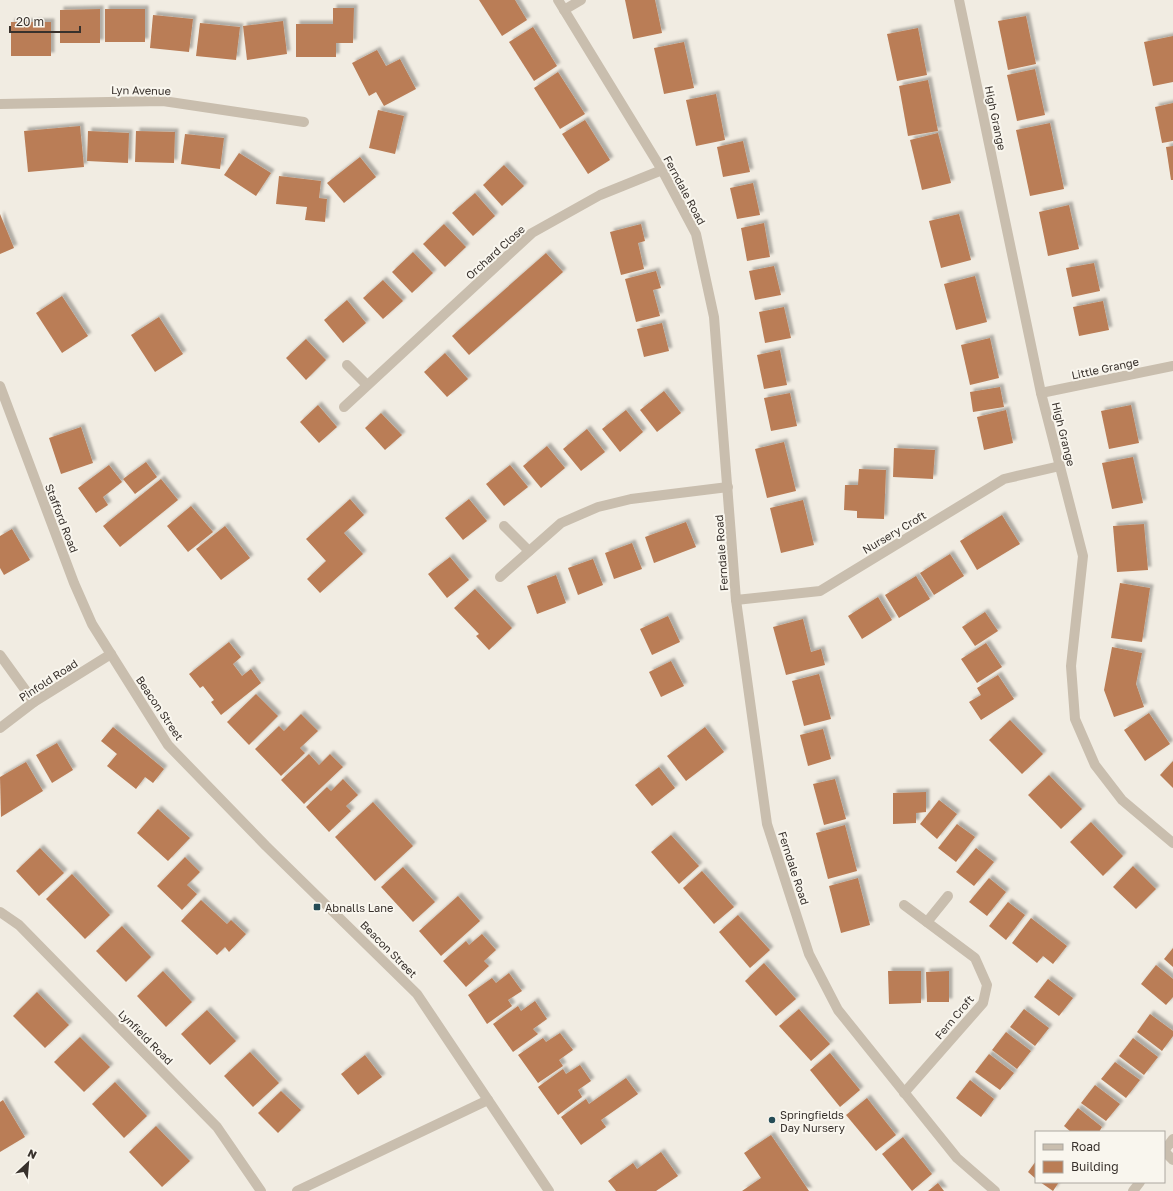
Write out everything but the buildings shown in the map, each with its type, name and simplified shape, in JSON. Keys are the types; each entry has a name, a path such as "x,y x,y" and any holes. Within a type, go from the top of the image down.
{"street":[{"name":"Ferndale Road","path":"558,0 662,170 696,234 714,317 736,600 767,824 809,954 838,1010 957,1158 995,1191"},
{"path":"564,10 581,0"},
{"name":"High Grange","path":"958,0 1042,393 1083,556 1070,666 1075,718 1095,765 1122,800 1173,842"},
{"name":"Lyn Avenue","path":"0,104 163,101 304,122"},
{"name":"Orchard Close","path":"344,407 532,233 600,195 662,170"},
{"path":"347,365 368,385"},
{"name":"Little Grange","path":"1042,393 1173,366"},
{"name":"Stafford Road","path":"0,386 74,583 92,624 111,654"},
{"name":"Nursery Croft","path":"736,600 820,591 1004,479 1060,466"},
{"path":"500,577 561,523 598,507 631,499 728,487"},
{"path":"504,526 529,551"},
{"name":"Pinfold Road","path":"0,728 34,702 111,654"},
{"name":"Beacon Street","path":"111,654 168,745 266,846 418,994 549,1191"},
{"path":"0,655 34,702"},
{"path":"927,922 948,896"},
{"name":"Fern Croft","path":"904,905 976,958 987,985 983,1003 904,1093"},
{"name":"Lynfield Road","path":"0,912 19,925 218,1127 261,1191"},
{"path":"297,1191 488,1100"},
{"path":"1165,1150 1173,1139"},
{"path":"1165,1152 1173,1160"},
{"path":"1133,1191 1139,1183"}],"place":[{"name":"Abnalls Lane","path":"317,907"},
{"name":"Springfields Day Nursery","path":"772,1120"}]}
